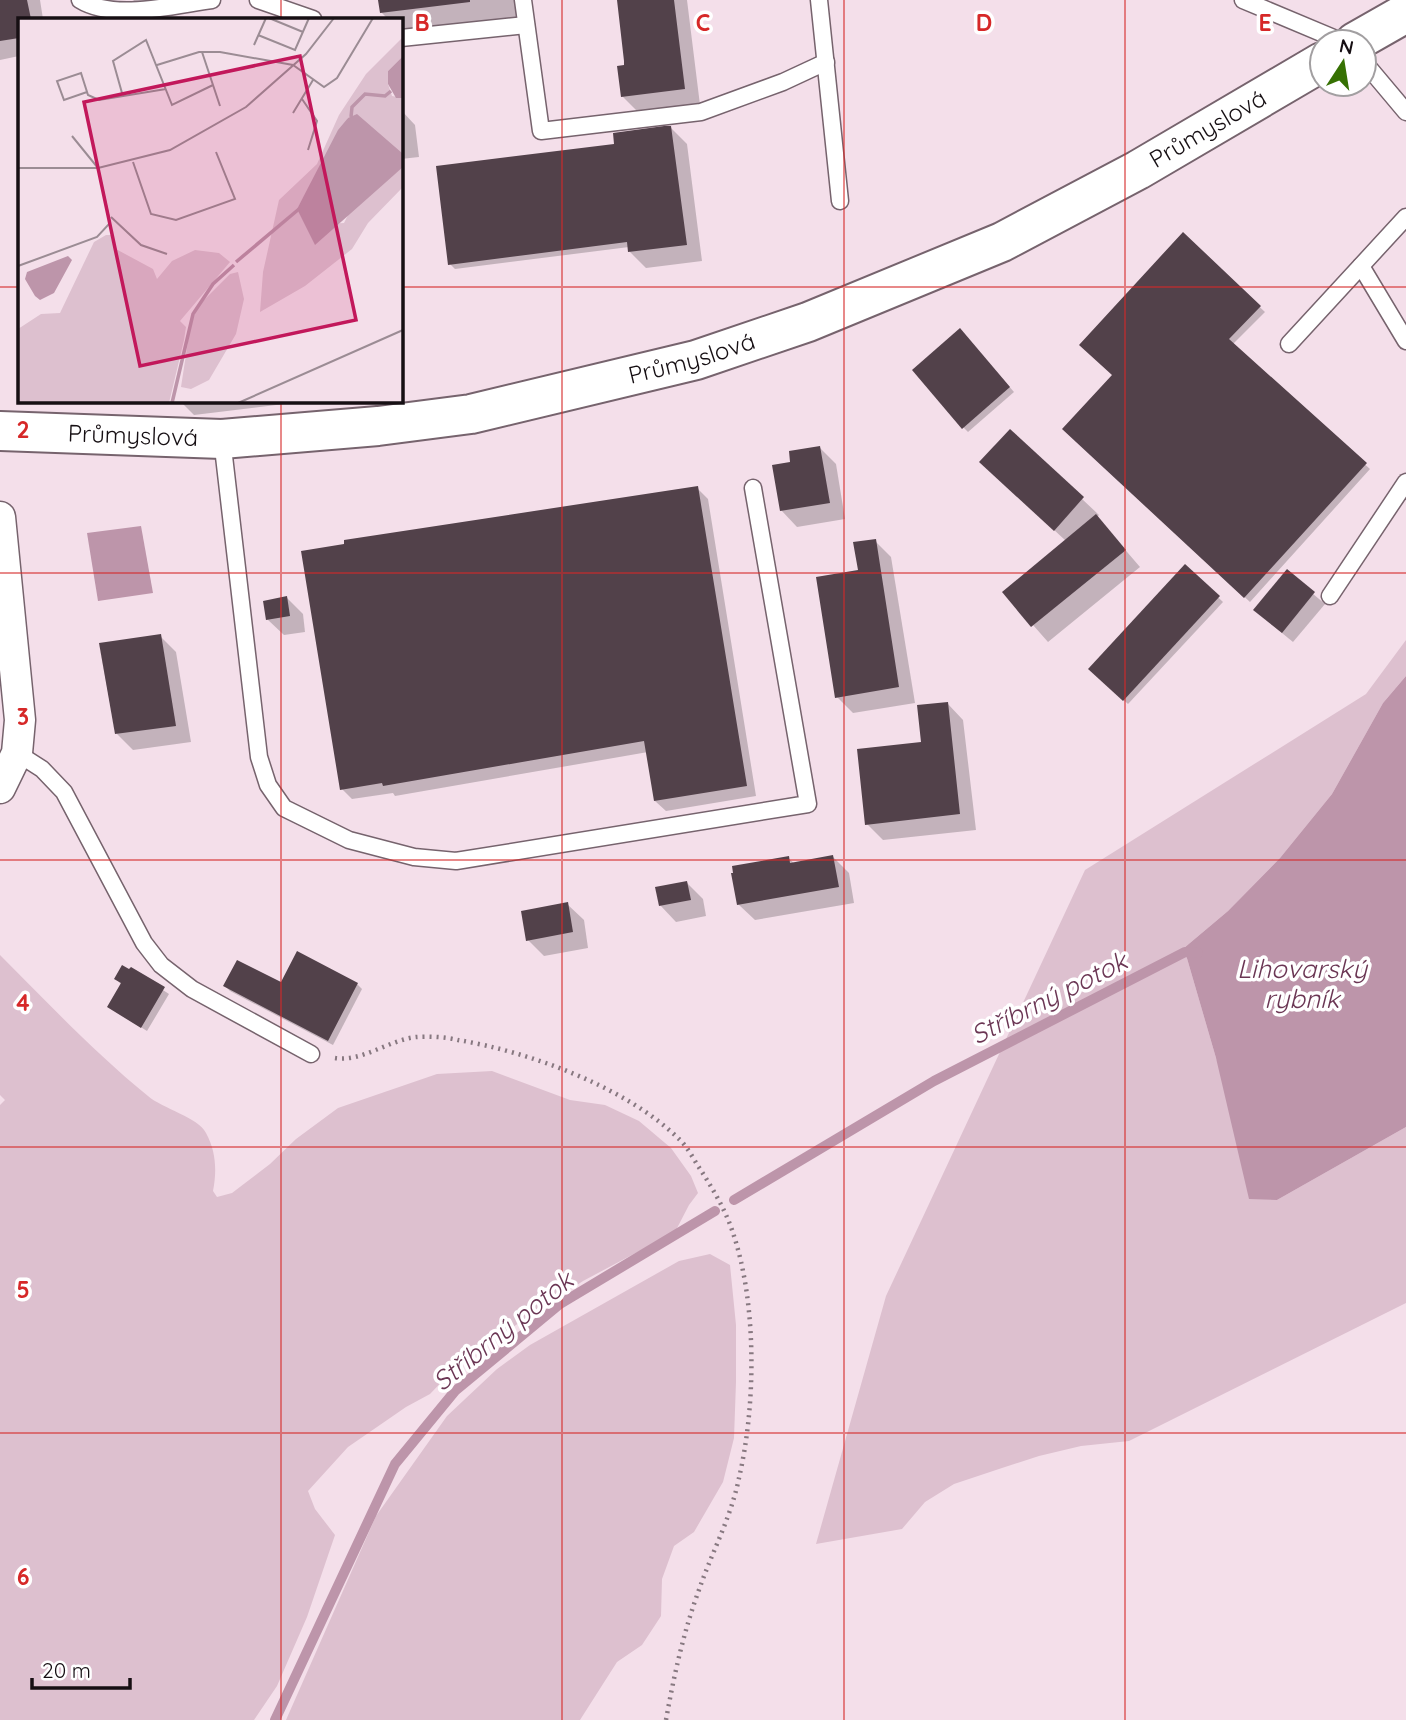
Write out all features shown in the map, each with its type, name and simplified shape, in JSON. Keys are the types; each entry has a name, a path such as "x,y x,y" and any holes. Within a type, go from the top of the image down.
{"street":[{"path":"1378,29 1406,13"},
{"name":"Průmyslová","path":"0,431 222,439 378,426 471,414 696,360 808,322 1002,243 1139,170 1308,70"},
{"path":"0,517 20,720 17,752 0,788"}],"lane":[{"path":"80,0 92,7 125,11 212,0"},
{"path":"258,0 310,18"},
{"path":"523,0 541,131 701,112 782,82 826,62"},
{"path":"819,0 840,201"},
{"path":"1243,0 1310,28"},
{"path":"402,38 526,25"},
{"path":"1378,79 1406,112"},
{"path":"1289,344 1406,217"},
{"path":"1361,266 1406,341"},
{"path":"222,439 259,757 268,785 284,808 349,840 414,857 442,860 456,861 808,804 753,488"},
{"path":"1330,596 1406,482"},
{"path":"17,752 42,769 64,792 144,943 161,965 192,989 311,1054"}],"path":[{"path":"311,1054 341,1059 415,1037 455,1039 505,1050 577,1074 644,1111 682,1142 715,1192 733,1231 745,1276 753,1376 740,1478 728,1520 700,1587 678,1656 666,1720"}],"shaded area":[{"path":"1406,640 1406,676 1383,703 1332,794 1280,858 1228,911 1184,948 1216,1058 1277,1200 1406,1127 1406,1303 1129,1441 1081,1446 1002,1468 954,1484 925,1502 902,1529 816,1544 886,1296 1085,870 1366,694"},
{"path":"0,955 128,1080 154,1101 202,1127 214,1154 213,1191 217,1197 232,1193 338,1108 437,1074 492,1071 570,1100 605,1105 639,1121 671,1148 691,1176 698,1193 675,1232 583,1281 475,1352 430,1394 406,1407 348,1447 308,1491 315,1509 335,1535 307,1617 277,1686 254,1720 0,1720 0,1105 5,1100 0,1095"},
{"path":"710,1254 730,1265 736,1325 734,1438 723,1482 694,1532 674,1546 662,1579 661,1616 642,1645 617,1662 580,1720 286,1720 376,1516 447,1416 497,1369 530,1345 679,1261"}],"water":[{"path":"141,526 153,593 98,601 87,533"},
{"name":"Lihovarský rybník","path":"1406,676 1406,1127 1277,1200 1249,1199 1216,1058 1184,948 1228,911 1280,858 1332,794 1383,703"}],"building":[{"path":"0,0 27,0 31,18 18,18 18,38 0,41"},
{"path":"378,0 470,0 470,2 380,13"},
{"path":"617,0 674,0 685,89 621,97 617,66 624,65 624,61"},
{"path":"671,126 687,245 628,252 627,242 448,265 436,166 614,144 613,133"},
{"path":"1183,232 1261,306 1229,339 1367,463 1244,598 1062,429 1112,375 1079,345"},
{"path":"960,328 1010,387 962,429 912,370"},
{"path":"1010,429 1084,497 1054,531 979,462"},
{"path":"820,446 830,503 780,511 772,465 790,462 789,451"},
{"path":"698,486 747,786 654,801 644,741 383,786 382,783 340,790 301,551 344,544 344,540"},
{"path":"1096,514 1126,550 1031,627 1002,592"},
{"path":"876,539 899,687 835,698 816,577 858,570 853,542"},
{"path":"1185,564 1220,596 1123,701 1088,669"},
{"path":"1287,569 1315,592 1282,633 1253,610"},
{"path":"287,596 290,616 266,620 263,601"},
{"path":"161,634 176,726 115,734 99,643"},
{"path":"948,702 960,814 865,825 857,749 921,742 917,705"},
{"path":"833,855 839,887 737,905 732,866 789,856 790,863"},
{"path":"687,881 691,900 659,906 655,887"},
{"path":"568,902 573,932 526,941 521,911"},
{"path":"297,951 358,983 328,1041 223,986 237,960 281,982"},
{"path":"122,965 129,969 131,967 165,987 141,1028 107,1007 121,983 114,979"}],"waterway":[{"name":"Stříbrný potok","path":"734,1200 934,1081 1185,952 1198,953"},
{"name":"Stříbrný potok","path":"275,1720 395,1464 455,1391 560,1304 715,1211"}]}
